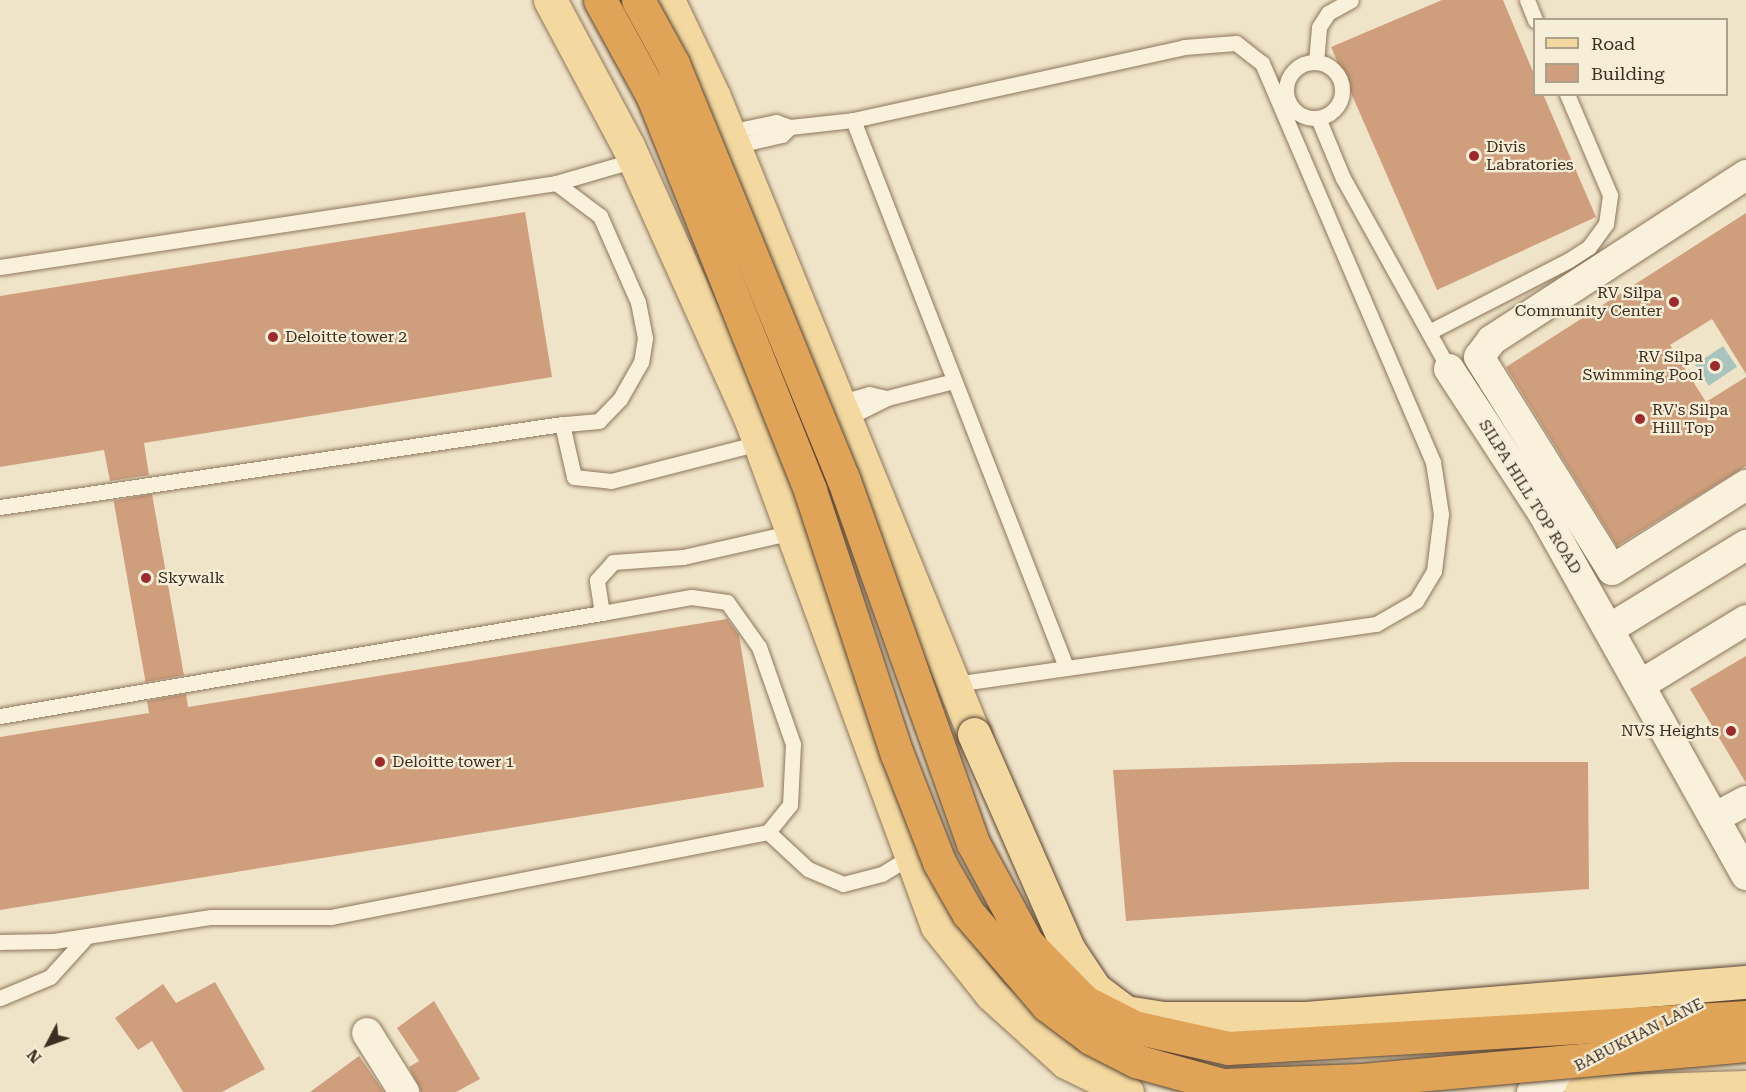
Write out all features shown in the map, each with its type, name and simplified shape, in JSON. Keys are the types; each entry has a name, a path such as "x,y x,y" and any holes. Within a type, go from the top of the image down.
{"highway":[{"path":"600,0 653,97 810,490 897,754 939,862 968,913 1047,1005 1091,1038 1136,1061 1222,1084 1362,1080 1746,1046"},
{"path":"638,0 673,64 843,478 973,843 1027,944 1085,1002 1134,1027 1228,1048 1746,1017"}],"main road":[{"path":"550,0 635,160 759,443 909,857 937,926 991,994 1066,1062 1127,1092"},
{"path":"668,0 731,139 974,734 1069,950 1095,989 1125,1012 1164,1018 1306,1018 1746,980"},
{"path":"694,292 778,253"},
{"path":"726,366 810,334"},
{"path":"1581,1092 1746,1087"}],"street":[{"path":"1746,175 1492,340 1479,357 1556,507 1601,554 1608,568 1617,569 1746,485"},
{"name":"SILPA HILL TOP ROAD","path":"1449,369 1556,507 1577,571 1746,875"},
{"path":"1609,629 1746,545"},
{"path":"1577,571 1601,554"},
{"path":"1640,685 1746,620"},
{"path":"1714,819 1746,801"},
{"name":"BABUKHAN LANE","path":"1532,1092 1746,980"},
{"path":"367,1033 404,1092"}],"lane":[{"path":"1316,62 1319,27 1328,13 1352,0"},
{"path":"1527,0 1534,18"},
{"path":"731,139 776,122 790,127 853,120 1184,47 1236,43 1262,63 1433,462 1441,514 1434,571 1416,601 1376,624 953,684"},
{"path":"1316,62 1339,75 1343,93 1335,110 1318,118 1300,115 1286,91 1291,74 1316,62"},
{"path":"1429,333 1569,260 1589,247 1606,224 1610,195 1568,96"},
{"name":"SILPA HILL TOP ROAD","path":"1318,118 1343,178 1449,369"},
{"path":"853,120 1066,667"},
{"path":"0,267 556,183 635,160"},
{"path":"0,507 562,424 599,421 620,399 641,362 645,338 638,302 600,216 556,183"},
{"path":"841,411 869,394 887,398 954,381"},
{"path":"562,424 574,477 611,481 759,443"},
{"path":"602,613 597,580 613,562 683,557 793,532"},
{"path":"0,716 691,597 727,602 759,646 793,744 790,805 768,832 331,917 211,917 87,936 0,942"},
{"path":"768,832 808,869 843,884 882,874 909,857"},
{"path":"0,998 50,977 87,936"}],"water":[{"name":"RV Silpa Swimming Pool","path":"1723,346 1737,367 1709,386 1695,365"}],"building":[{"name":"Divis Labratories","path":"1442,0 1503,0 1533,72 1533,96 1544,96 1596,217 1437,290 1331,47"},
{"name":"Deloitte tower 2","path":"525,212 552,377 144,443 149,475 110,481 104,450 0,467 0,296"},
{"name":"RV's Silpa Hill Top","path":"1746,213 1746,374 1712,319 1670,345 1706,402 1746,377 1746,466 1617,546 1506,367"},
{"name":"Skywalk","path":"152,494 184,675 146,682 114,501"},
{"name":"Deloitte tower 1","path":"727,619 739,635 764,787 0,910 0,737 149,713 147,701 186,694 188,707"},
{"name":"NVS Heights","path":"1746,656 1746,783 1690,689"},
{"path":"1399,762 1588,762 1589,889 1126,921 1113,770"},
{"path":"215,982 265,1069 222,1092 183,1092 152,1041 138,1050 115,1018 163,984 176,1003"},
{"path":"434,1001 480,1079 456,1092 421,1092 409,1067 419,1061 397,1028"},
{"path":"359,1056 384,1092 310,1092"}],"place":[{"name":"Divis Labratories","path":"1474,156"},
{"name":"RV Silpa Community Center","path":"1674,302"},
{"name":"Deloitte tower 2","path":"273,337"},
{"name":"RV Silpa Swimming Pool","path":"1715,366"},
{"name":"RV's Silpa Hill Top","path":"1640,419"},
{"name":"Skywalk","path":"146,578"},
{"name":"NVS Heights","path":"1731,731"},
{"name":"Deloitte tower 1","path":"380,762"}]}
